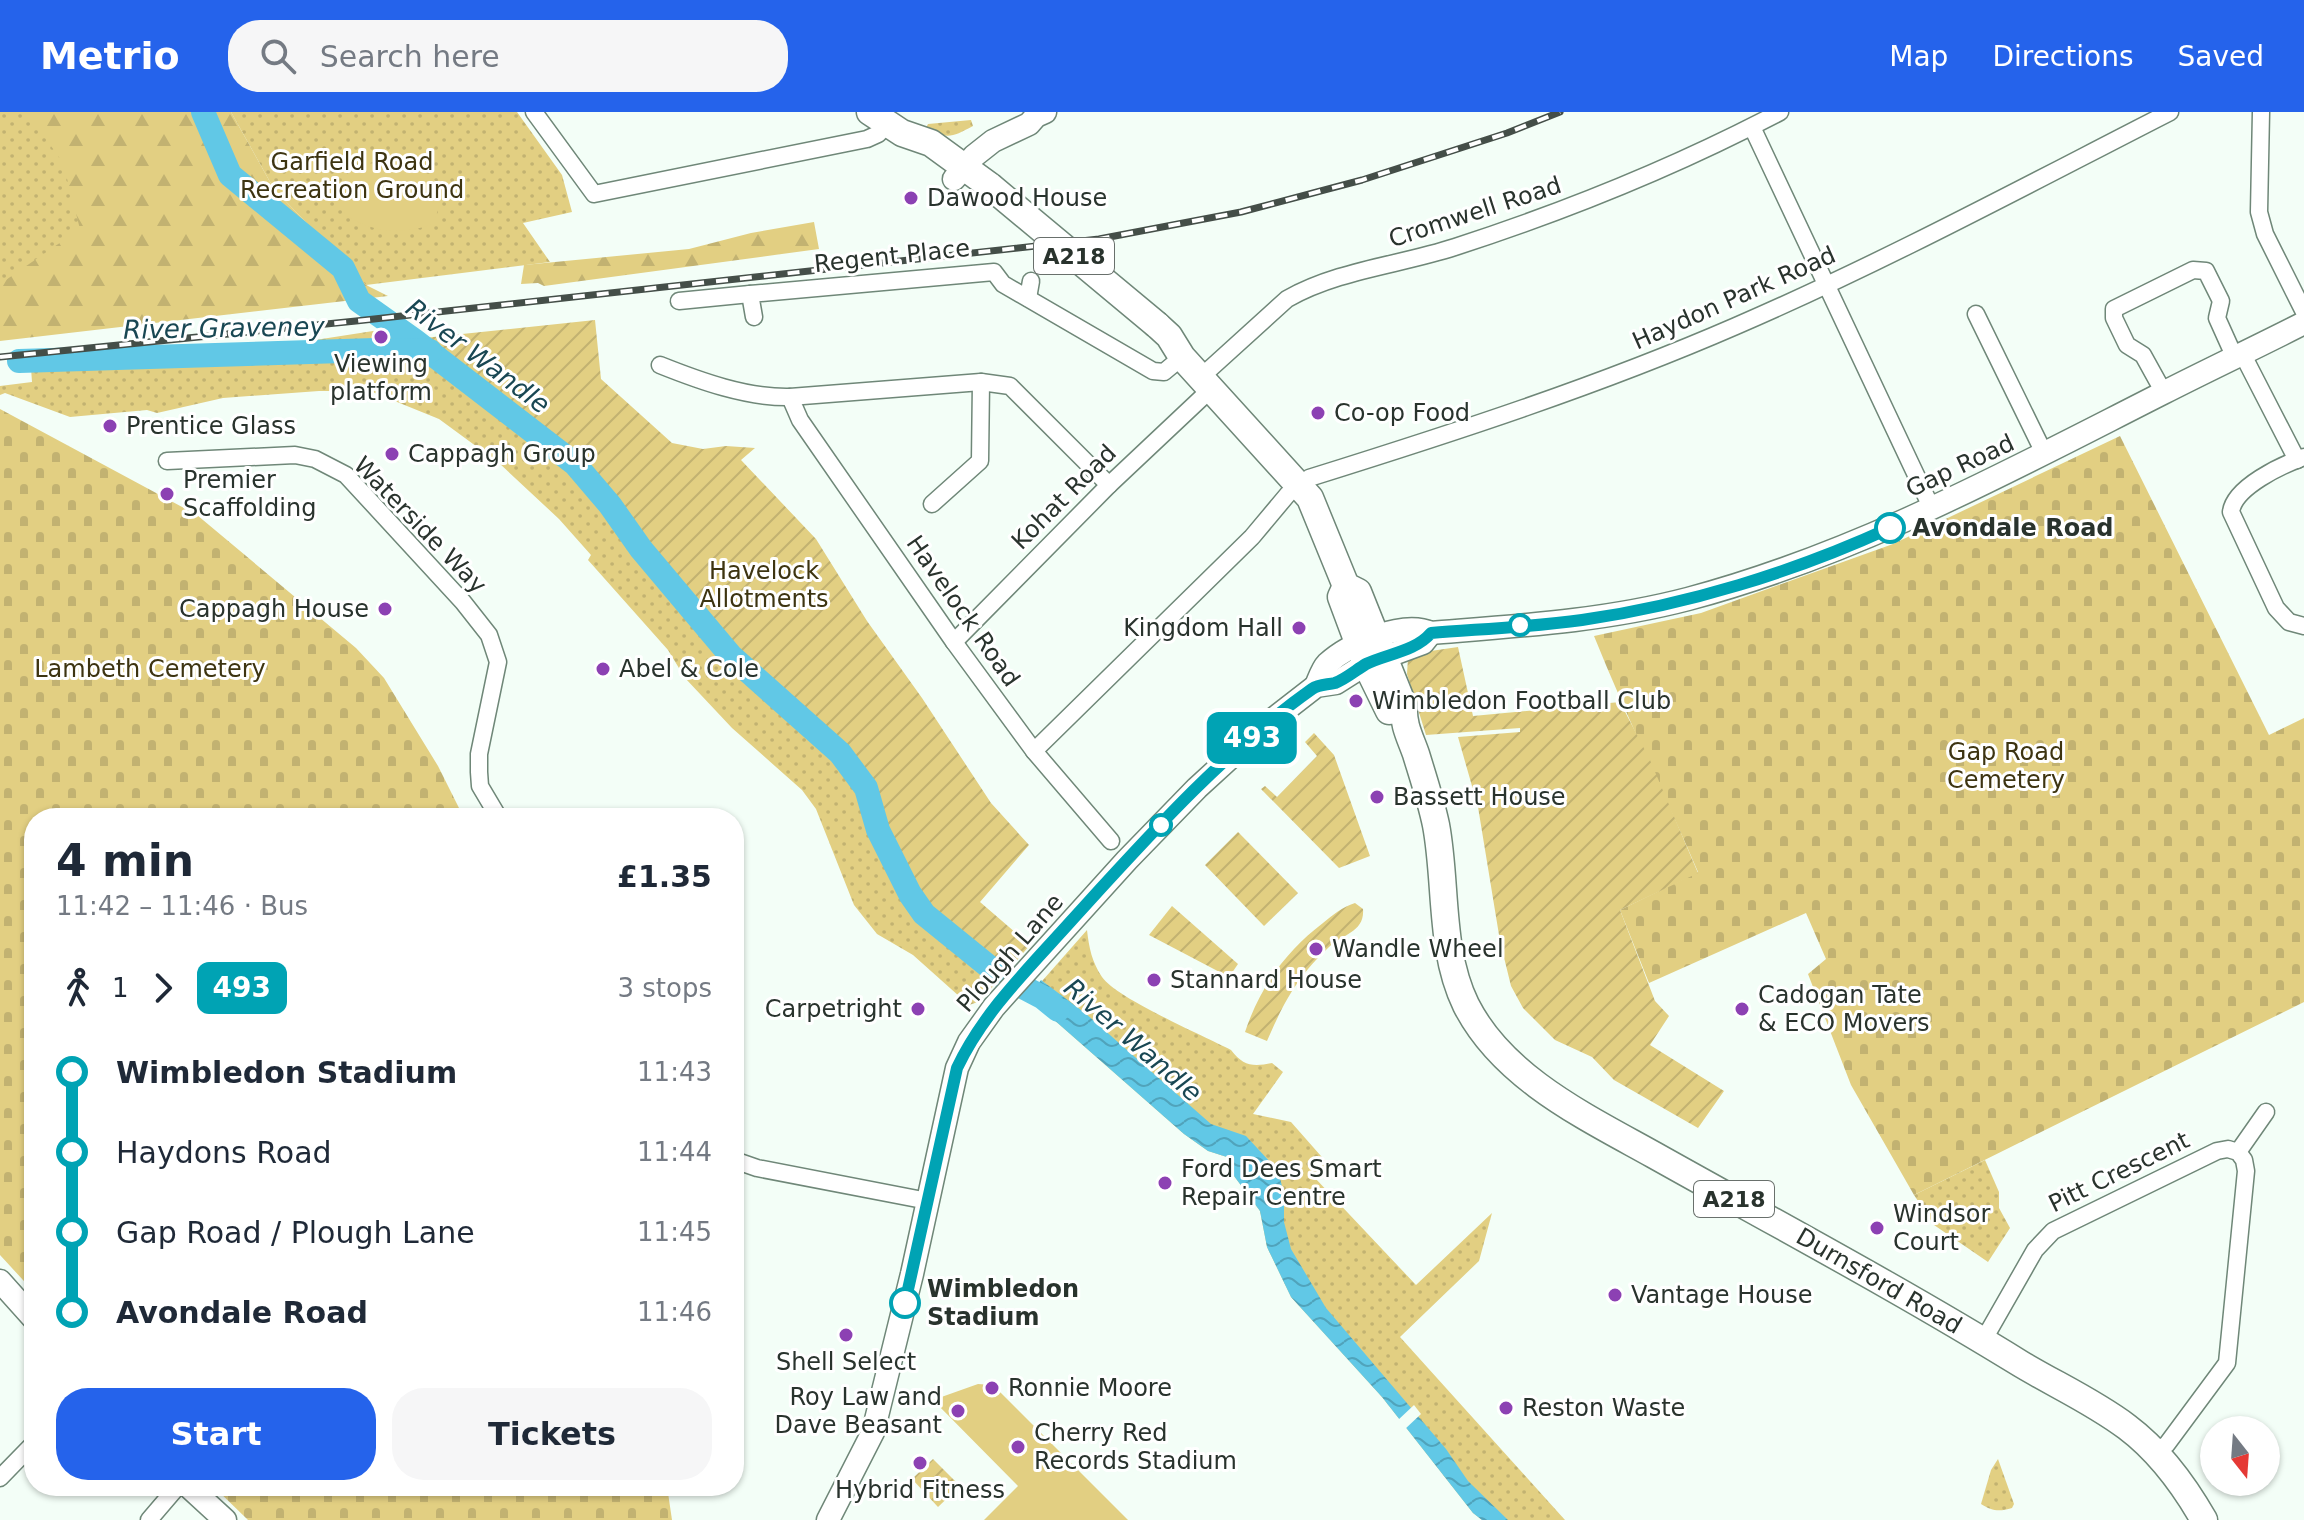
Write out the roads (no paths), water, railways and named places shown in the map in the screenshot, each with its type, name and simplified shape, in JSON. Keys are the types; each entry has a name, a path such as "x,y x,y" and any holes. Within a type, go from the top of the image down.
{"main road":[{"path":"953,168 1041,114"},
{"name":"A218","path":"887,123 931,143 953,168 1152,330 1169,336 1182,357 1314,505 1346,586 1341,597 1372,651"},
{"name":"Gap Road","path":"1372,651 1423,643 1431,633 1581,620 1687,599 1821,556 1932,509 2045,455 2304,323"},
{"name":"Plough Lane","path":"828,1520 873,1432 957,1068 969,1042 1000,1000 1095,894 1197,788 1267,724 1316,686 1325,665 1372,651"},
{"name":"Durnsford Road","path":"1372,651 1390,713 1403,721 1427,790 1436,826 1454,975 1471,1015 1497,1048 1528,1078 1574,1111 1833,1254 2115,1419 2155,1453 2188,1492 2204,1520"},
{"path":"1,1283 24,1308"},
{"path":"199,1496 225,1520"}],"street":[{"path":"534,112 594,194 867,139 878,134 887,123"},
{"name":"Cromwell Road","path":"1206,383 1272,312 1299,293 1320,284 1452,248 1547,215 1780,112"},
{"name":"Haydon Park Road","path":"1299,485 1309,478 1633,368 1826,285 2170,112"},
{"path":"2261,112 2259,212 2265,234 2304,312"},
{"path":"1752,127 1932,509"},
{"path":"2164,393 2143,355 2127,345 2114,318 2114,309 2193,270 2206,271 2221,301 2217,318 2300,458 2239,493 2232,503 2231,512 2276,608 2289,622 2304,626"},
{"name":"Regent Place","path":"679,301 994,272 1003,284 1153,371 1164,372 1182,357"},
{"path":"1028,298 1031,281"},
{"path":"750,294 754,317"},
{"path":"1976,314 2045,455"},
{"path":"660,365 698,380 776,397 981,382 1010,386 1109,485"},
{"path":"932,504 980,461 981,382"},
{"name":"Kohat Road","path":"954,642 1206,383"},
{"name":"Havelock Road","path":"790,397 800,420 954,642 1034,751 1111,841"},
{"name":"Waterside Way","path":"167,461 295,455 315,459 346,475 463,602 489,635 498,662 479,754 479,772 480,786 493,808"},
{"path":"1034,751 1252,537 1299,485"},
{"path":"2155,1453 2167,1444 2227,1363 2246,1171 2244,1160 2238,1152 2266,1112"},
{"name":"Pitt Crescent","path":"1983,1341 2035,1250 2053,1231 2217,1151 2228,1149 2238,1152"},
{"path":"744,1163 928,1201"},
{"path":"0,1478 24,1453"},
{"path":"149,1520 169,1496"}],"water":[{"path":"1041,980 1085,1013 1211,1124 1246,1136 1271,1163 1280,1178 1284,1195 1284,1222 1291,1249 1326,1308 1446,1449 1468,1481 1508,1520 1482,1520 1473,1513 1382,1397 1291,1297 1267,1247 1260,1211 1234,1176 1228,1161 1230,1158 1208,1151 1184,1134 1028,997"}],"waterway":[{"name":"River Wandle","path":"203,112 230,175 343,268 359,301 575,464 731,656 840,753 866,788 878,830 910,894 924,914 998,974 1042,997 1058,1010"},
{"name":"River Graveney","path":"19,361 430,351"}],"railway":[{"path":"0,357 1099,239 1241,212 1362,180 1507,133 1560,112"}],"place":[{"name":"Dawood House","path":"911,198"},
{"name":"Viewing platform","path":"381,337"},
{"name":"Co-op Food","path":"1318,413"},
{"name":"Prentice Glass","path":"110,426"},
{"name":"Cappagh Group","path":"392,454"},
{"name":"Premier Scaffolding","path":"167,494"},
{"name":"Avondale Road","path":"1890,528"},
{"name":"Cappagh House","path":"385,609"},
{"name":"Kingdom Hall","path":"1299,628"},
{"name":"Abel & Cole","path":"603,669"},
{"name":"Wimbledon Football Club","path":"1356,701"},
{"name":"Bassett House","path":"1377,797"},
{"name":"Wandle Wheel","path":"1316,949"},
{"name":"Stannard House","path":"1154,980"},
{"name":"Carpetright","path":"918,1009"},
{"name":"Cadogan Tate & ECO Movers","path":"1742,1009"},
{"name":"Ford Dees Smart Repair Centre","path":"1165,1183"},
{"name":"Windsor Court","path":"1877,1228"},
{"name":"Vantage House","path":"1615,1295"},
{"name":"Wimbledon Stadium","path":"905,1303"},
{"name":"Shell Select","path":"846,1335"},
{"name":"Ronnie Moore","path":"992,1388"},
{"name":"Reston Waste","path":"1506,1408"},
{"name":"Roy Law and Dave Beasant","path":"958,1411"},
{"name":"Cherry Red Records Stadium","path":"1018,1447"},
{"name":"Hybrid Fitness","path":"920,1463"}],"park label":[{"name":"Garfield Road Recreation Ground","path":"352,176"},
{"name":"Havelock Allotments","path":"764,585"},
{"name":"Lambeth Cemetery","path":"150,669"},
{"name":"Gap Road Cemetery","path":"2006,766"}]}
